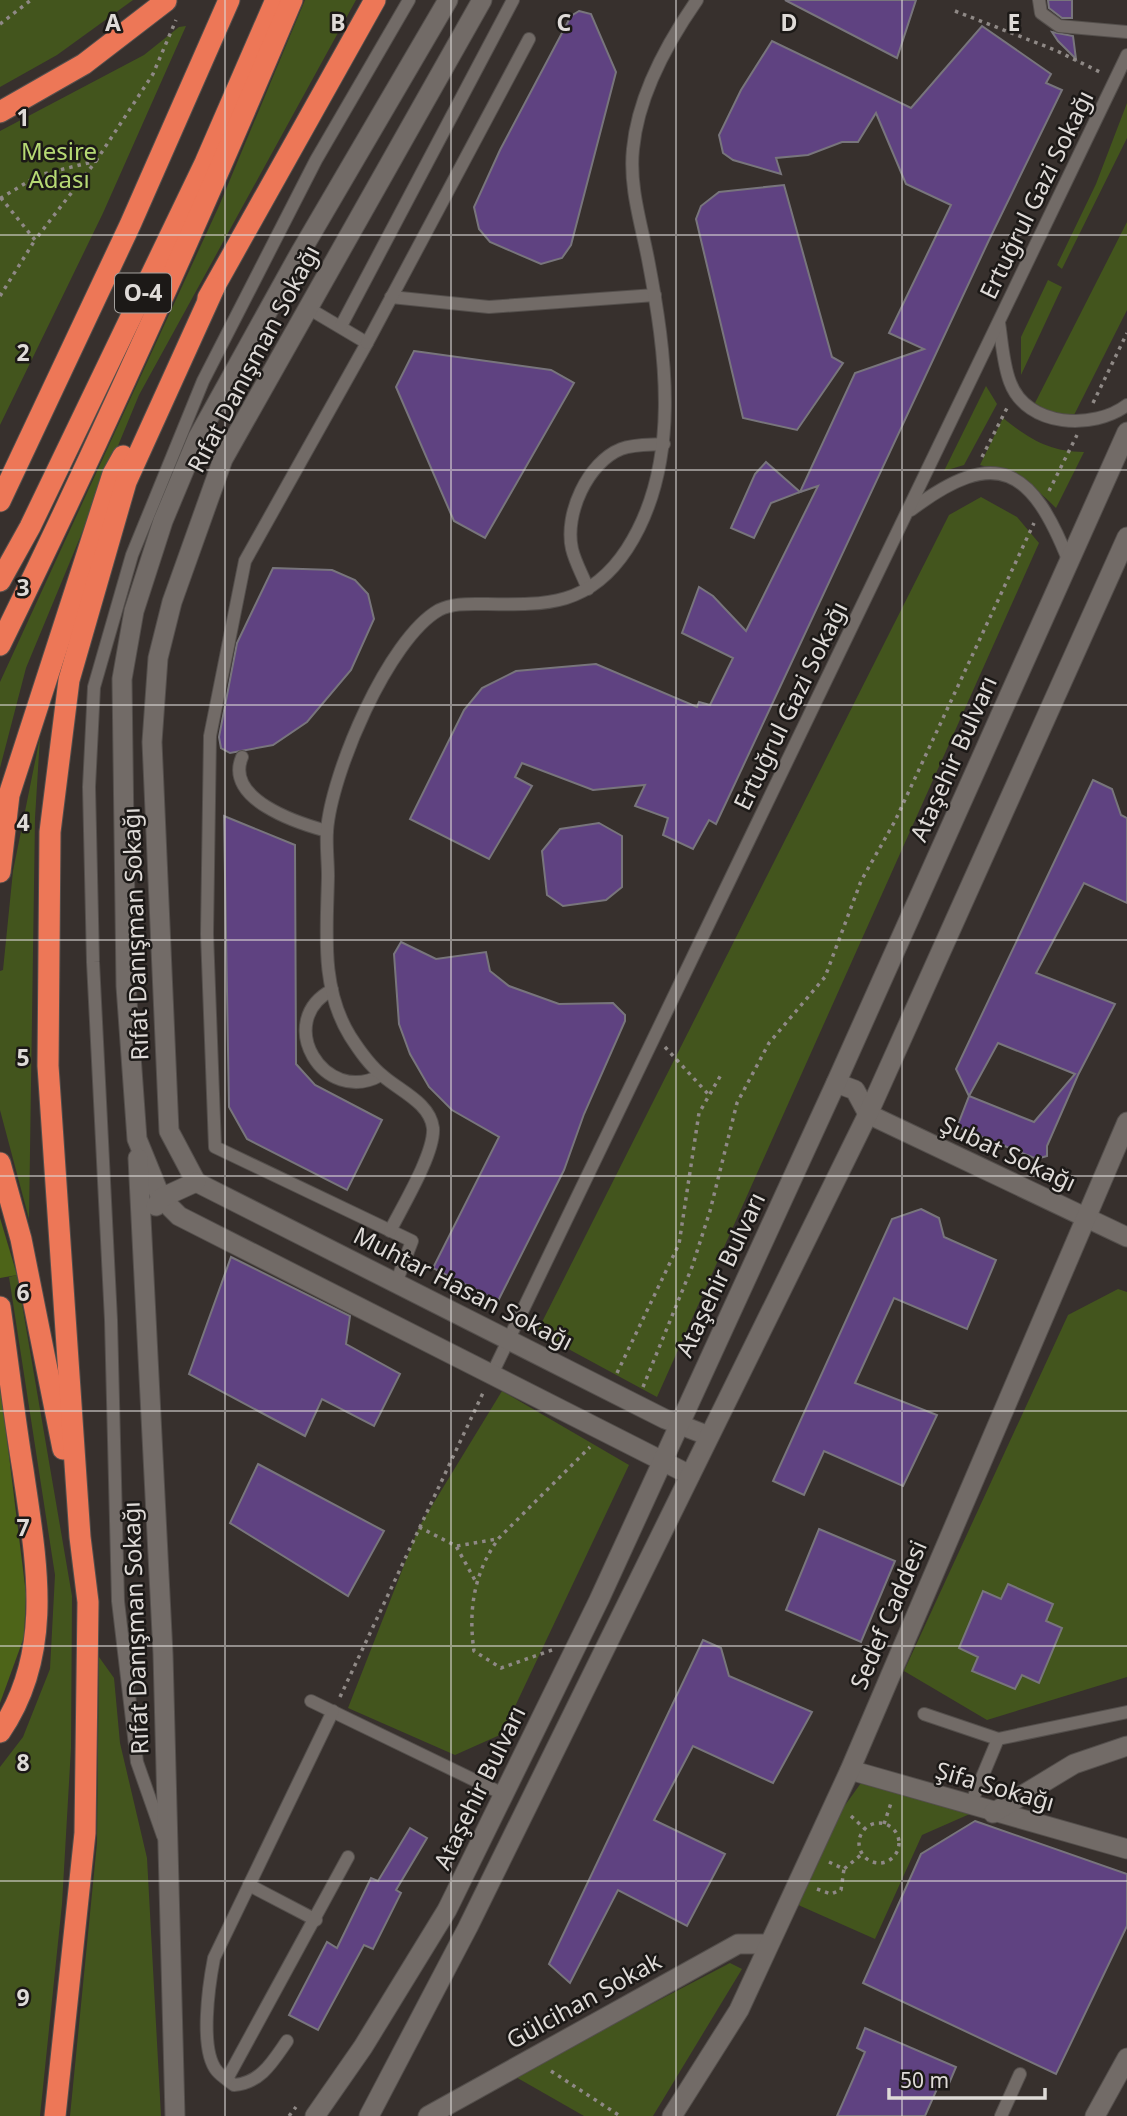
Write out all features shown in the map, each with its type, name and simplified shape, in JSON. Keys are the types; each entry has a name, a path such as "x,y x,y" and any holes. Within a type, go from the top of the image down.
{"highway":[{"name":"O-4","path":"0,501 130,225 229,0"},
{"name":"O-4","path":"0,581 30,527 199,176 276,0"},
{"path":"0,645 99,443 208,199 292,0"},
{"path":"0,872 9,795 113,474 375,0"},
{"path":"0,113 173,6"},
{"path":"55,2116 85,1833 88,1602 80,1537 48,1066 50,832 69,680 126,481 214,288"},
{"path":"0,1163 21,1239 80,1537"},
{"path":"0,1307 37,1563 35,1650 17,1707 0,1732"}],"street":[{"name":"Rıfat Danışman Sokağı","path":"175,2116 163,1654 142,1228 126,986 122,679 134,611 163,521 198,437 300,253 448,0"},
{"name":"Rıfat Danışman Sokağı","path":"196,1182 169,1131 152,742 158,658 180,578 223,459 482,0"},
{"name":"Ataşehir Bulvarı","path":"315,2116 363,2047 447,1910 503,1794 663,1461 836,1083 1127,432"},
{"name":"Ataşehir Bulvarı","path":"369,2116 468,1927 868,1115 1127,537"},
{"path":"836,1083 855,1090 868,1115"},
{"name":"Şubat Sokağı","path":"868,1115 1127,1237"},
{"name":"Sedef Caddesi","path":"672,2116 739,2010 850,1770 1084,1217 1127,1122"},
{"name":"Rıfat Danışman Sokağı","path":"137,1139 160,1198"},
{"path":"142,1228 160,1198 196,1182"},
{"name":"Muhtar Hasan Sokağı","path":"196,1182 609,1391 709,1436"},
{"path":"160,1198 179,1216 690,1475"},
{"path":"993,1813 1074,1764 1127,1746"},
{"name":"Şifa Sokağı","path":"850,1770 993,1813 1127,1849"},
{"name":"Gülcihan Sokak","path":"428,2116 738,1944 768,1944"},
{"path":"1095,2116 1127,2058"}],"lane":[{"path":"167,1850 137,1762 118,1601 111,1320 93,962 89,787 94,687 132,555 203,381 316,160 409,0"},
{"path":"341,326 513,0"},
{"path":"390,1231 433,1133 425,1110 381,1075 348,1033 332,990 326,942 327,831 335,790 359,725 384,675 412,633 440,610 460,604 549,604 571,599 588,589 616,563 636,532 653,488 664,444 666,421 655,295 634,188 634,136 646,95 658,67 697,0"},
{"path":"1040,0 1041,13 1059,26 1127,32"},
{"path":"396,1283 412,1241 215,1147 207,934 210,736 245,561 367,343 529,39"},
{"name":"Ertuğrul Gazi Sokağı","path":"492,1374 1127,55"},
{"path":"391,297 489,307 655,295"},
{"path":"309,308 367,343"},
{"path":"999,323 1010,383 1033,408 1048,417 1064,421 1084,421 1113,415 1127,405"},
{"path":"588,589 572,550 571,525 577,503 596,468 613,453 636,445 664,444"},
{"path":"908,512 946,484 974,475 1001,473 1030,488 1043,504 1069,562"},
{"path":"242,757 239,765 241,780 250,796 306,825 327,831"},
{"path":"332,990 318,999 308,1016 310,1056 321,1069 345,1079 370,1082 381,1075"},
{"path":"311,1701 503,1794"},
{"path":"287,2041 265,2072 245,2084 234,2085 217,2071 208,2053 209,1983 214,1958 334,1711"},
{"path":"924,1714 998,1740 1127,1712"},
{"path":"970,1806 998,1740"},
{"path":"227,2079 348,1857"},
{"path":"249,1885 316,1920"},
{"path":"1001,2116 1020,2074"}],"path":[{"path":"0,24 31,0"},
{"path":"0,296 35,240 96,160 153,74 173,6"},
{"path":"955,10 1116,78"},
{"path":"35,240 0,198 40,175 96,160"},
{"path":"636,1404 692,1267 710,1211 737,1103 769,1043 825,977 861,881 901,808 1043,504 1127,333"},
{"path":"974,475 1015,391"},
{"path":"656,1037 709,1095"},
{"path":"609,1391 679,1244 699,1113 722,1073"},
{"path":"334,1711 492,1374"},
{"path":"552,1660 558,1648 501,1668 474,1651 470,1622 476,1582 487,1555 499,1538 592,1445"},
{"path":"419,1527 456,1546 476,1582"},
{"path":"456,1546 499,1538"},
{"path":"879,1824 894,1831 898,1849 890,1859 878,1863 862,1854 859,1841 865,1829 879,1824"},
{"path":"810,1854 844,1869"},
{"path":"798,1882 831,1894 841,1890 844,1869 862,1854"},
{"path":"531,2059 620,2116"},
{"path":"289,2116 297,2106"}],"green space":[{"path":"0,0 133,0 57,55 0,87"},
{"path":"305,0 356,0 139,395 26,668 0,768 0,682 219,206"},
{"name":"Mesire Adası","path":"186,26 103,213 0,425 0,131 144,55 179,27"},
{"path":"1127,103 1127,138 1062,269 1057,265 1096,184"},
{"path":"1127,222 1127,310 1072,419 1052,414 1035,403"},
{"path":"1048,280 1062,287 1021,375 1021,337"},
{"path":"986,386 997,404 964,465 944,471"},
{"path":"1003,418 1040,443 1061,450 1084,452 1056,508 1021,480 980,465"},
{"path":"981,497 1017,517 1039,543 657,1397 537,1332 949,515"},
{"path":"40,737 35,818 29,1219 0,1110 0,971 3,970 13,871"},
{"path":"0,1218 17,1275 0,1278"},
{"path":"17,1275 72,1596 71,1748 62,1904 40,2116 0,2116 0,1767 23,1737 50,1669 55,1575 9,1277"},
{"path":"1118,1289 1127,1292 1127,1677 987,1720 904,1671 1068,1315"},
{"path":"0,1383 26,1594 24,1637 0,1703"},
{"path":"502,1391 629,1465 502,1734 455,1755 348,1708 419,1527"},
{"path":"99,1657 114,1678 120,1743 147,1858 161,2116 70,2116 97,1843"},
{"path":"861,1783 972,1813 922,1835 875,1939 796,1904 838,1815"},
{"path":"730,1963 742,1969 653,2116 584,2116 514,2076"}],"building":[{"path":"785,0 916,0 897,58"},
{"path":"1048,0 1072,0 1072,18 1062,18 1049,8"},
{"path":"579,11 591,14 616,72 571,245 562,258 541,264 490,242 479,229 474,207 500,150 571,16"},
{"path":"982,26 1051,74 1046,83 1062,90 716,824 709,820 693,849 663,835 668,818 635,806 645,785 593,790 522,763 515,777 532,786 489,859 410,819 464,710 482,688 516,671 596,664 697,707 699,702 710,705 733,658 682,633 699,587 713,596 746,631 818,486 800,492 855,373 924,349 889,333 951,205 906,184 876,113 858,142 842,142 808,155 776,158 781,174 733,160 723,153 719,135 741,90 772,41 911,108"},
{"path":"1052,32 1073,36 1076,59 1058,41"},
{"path":"784,185 832,357 843,363 797,430 743,418 696,219 701,206 719,192"},
{"path":"414,351 551,370 574,383 485,538 454,521 396,387"},
{"path":"766,462 800,492 771,503 754,538 731,528 755,474"},
{"path":"273,568 332,570 355,580 368,594 374,619 351,670 307,722 273,745 230,753 221,748 219,737 237,643"},
{"path":"1093,780 1112,789 1121,815 1127,818 1127,903 1084,883 1036,973 1115,1004 1078,1075 1047,1146 1047,1156 1037,1159 957,1127 969,1096 956,1069","holes":["998,1043 1075,1074 1034,1122 969,1096"]},
{"path":"224,816 295,845 296,1064 315,1085 382,1120 347,1190 247,1139 229,1107"},
{"path":"599,823 622,836 622,887 606,900 563,906 547,895 542,851 560,829"},
{"path":"401,942 436,959 486,952 490,971 509,986 559,1004 613,1003 625,1015 625,1021 584,1114 564,1170 498,1301 433,1268 499,1137 452,1110 429,1087 410,1054 399,1024 394,954"},
{"path":"921,1209 939,1218 944,1237 996,1260 967,1329 894,1298 855,1383 937,1415 903,1486 824,1451 804,1495 773,1481 892,1219"},
{"path":"231,1257 350,1316 346,1344 400,1374 374,1426 322,1399 305,1436 189,1374"},
{"path":"258,1464 384,1531 348,1596 230,1523"},
{"path":"819,1529 895,1561 861,1642 786,1610"},
{"path":"1008,1584 1053,1604 1046,1621 1062,1628 1039,1683 1022,1675 1015,1689 972,1671 978,1657 959,1648 983,1591 1001,1599"},
{"path":"703,1640 721,1648 729,1676 812,1712 773,1783 693,1746 654,1820 725,1854 687,1926 618,1890 570,1983 549,1964"},
{"path":"975,1821 1127,1874 1127,1926 1056,2074 863,1983 921,1854"},
{"path":"410,1828 427,1838 396,1890 401,1893 373,1949 364,1945 318,2030 289,2015 327,1942 337,1948 371,1878 378,1881"},
{"path":"865,2028 956,2067 948,2086 940,2082 925,2116 837,2116 865,2052 857,2048"}]}
